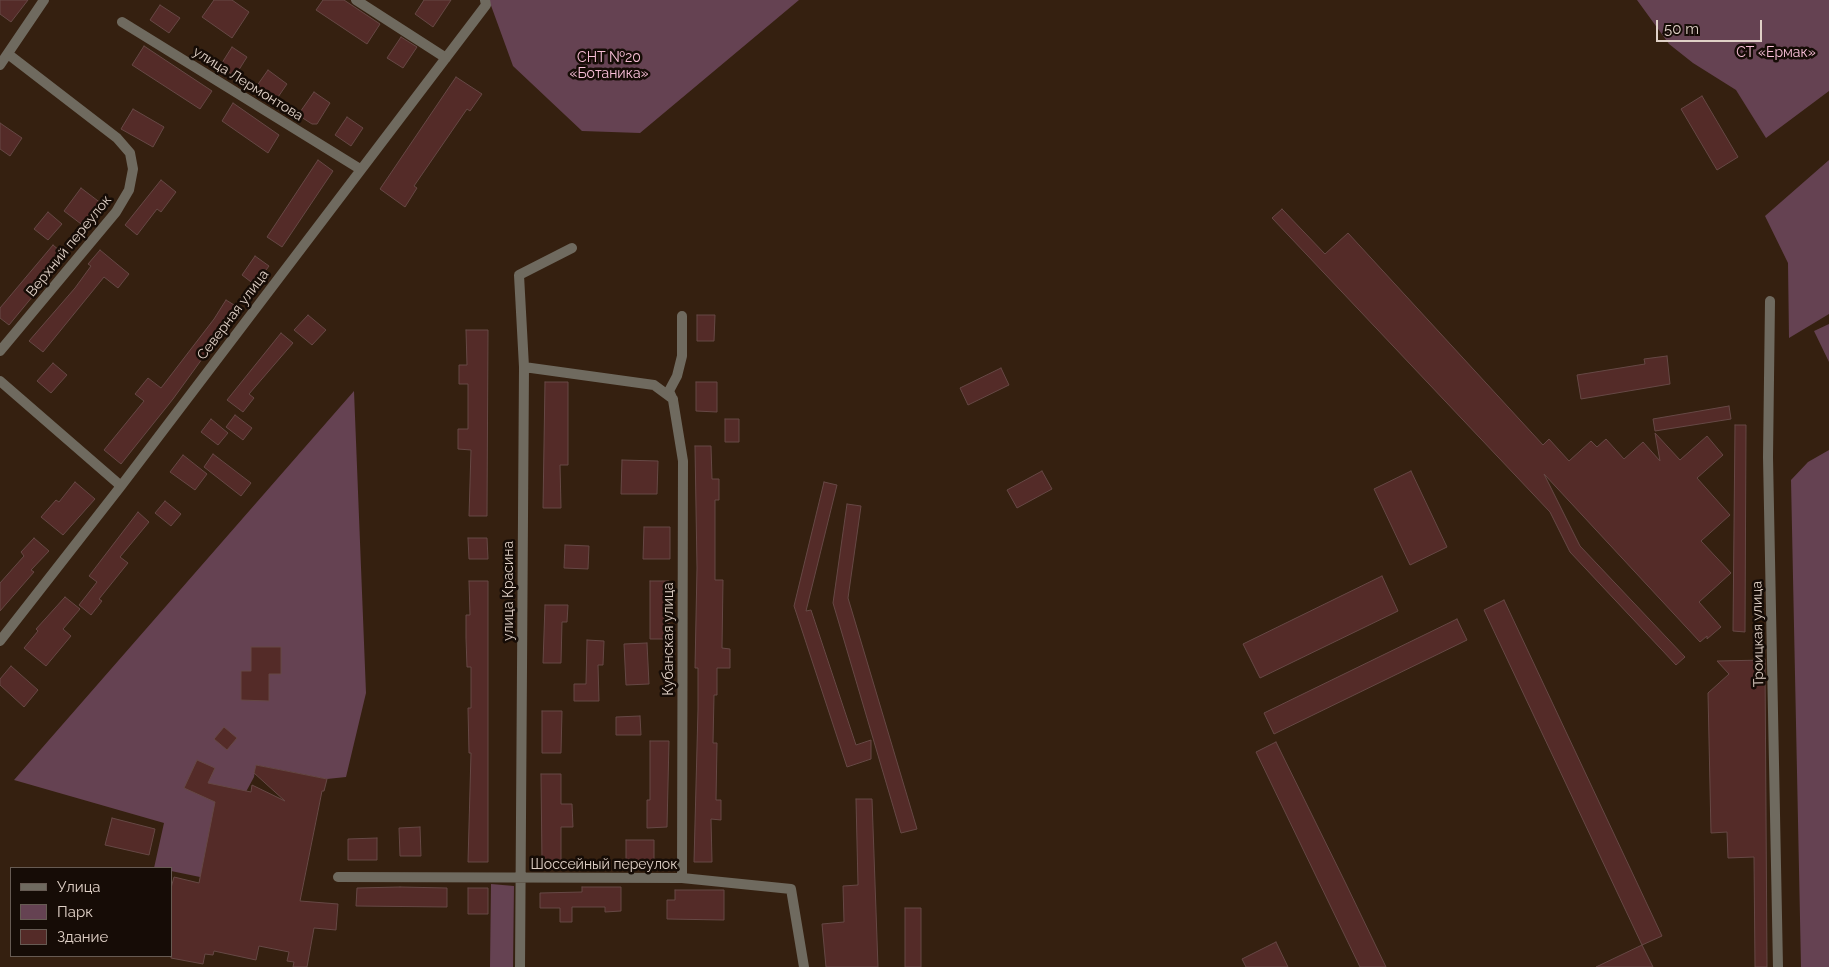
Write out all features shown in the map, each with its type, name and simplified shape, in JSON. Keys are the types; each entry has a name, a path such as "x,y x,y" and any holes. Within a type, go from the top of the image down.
{"street":[{"path":"0,65 44,0"},
{"path":"356,0 446,58"},
{"name":"Северная улица","path":"0,641 121,486 446,58 485,3"},
{"name":"улица Лермонтова","path":"122,22 360,170"},
{"name":"Верхний переулок","path":"0,352 116,212 129,190 133,168 130,153 117,138 8,54"},
{"name":"улица Красина","path":"520,967 524,367 519,275 572,248"},
{"name":"Троицкая улица","path":"1770,301 1768,457 1778,967"},
{"name":"Кубанская улица","path":"682,316 682,356 677,376 669,391 673,400 683,461 682,878"},
{"path":"524,367 654,385 673,400"},
{"path":"0,381 121,486"},
{"name":"Шоссейный переулок","path":"338,877 682,878 791,889 804,967"}],"green space":[{"name":"СНТ №20 «Ботаника»","path":"489,0 799,0 640,133 582,131 513,66"},
{"name":"СТ «Ермак»","path":"1637,0 1829,0 1829,91 1766,138 1736,90 1693,63 1669,44"},
{"path":"1829,160 1829,314 1789,338 1788,263 1765,216"},
{"path":"1829,324 1829,362 1814,331"},
{"path":"354,391 366,693 346,777 327,779 256,765 254,777 200,877 172,871 172,867 154,867 164,823 14,780"},
{"path":"1829,450 1829,967 1801,967 1791,480 1808,462"},
{"path":"491,884 514,886 513,967 490,967"}],"building":[{"path":"0,0 28,0 11,22 0,14"},
{"path":"214,0 232,0 249,12 232,38 202,17"},
{"path":"323,0 344,0 380,24 367,44 316,10"},
{"path":"424,0 451,0 433,27 415,14"},
{"path":"160,5 180,18 169,33 150,20"},
{"path":"401,37 417,47 403,68 387,58"},
{"path":"144,46 212,91 200,109 132,65"},
{"path":"232,47 247,57 235,76 220,66"},
{"path":"268,70 287,84 276,100 256,87"},
{"path":"456,77 482,94 470,111 467,109 414,186 417,188 405,207 380,189"},
{"path":"314,92 330,103 317,124 312,124 298,115"},
{"path":"1702,96 1738,157 1717,170 1681,109"},
{"path":"233,103 279,135 268,153 222,121"},
{"path":"133,109 164,127 153,147 121,129"},
{"path":"347,117 363,128 351,146 335,135"},
{"path":"0,123 22,138 10,156 0,149"},
{"path":"318,160 333,171 282,247 267,237"},
{"path":"161,180 176,192 161,212 157,209 137,235 125,225"},
{"path":"81,188 106,207 89,230 64,211"},
{"path":"1282,209 1325,254 1348,233 1543,445 1549,439 1569,461 1591,441 1597,447 1606,439 1624,459 1643,442 1660,461 1655,433 1680,460 1707,436 1723,455 1697,478 1730,515 1701,541 1731,573 1699,602 1721,627 1707,639 1707,636 1700,642 1544,474 1580,546 1685,657 1676,665 1570,552 1550,512 1272,218"},
{"path":"48,212 62,224 48,240 34,229"},
{"path":"53,245 66,256 9,325 0,318 0,308"},
{"path":"100,250 129,274 118,288 104,277 43,352 29,341 75,288 91,266 88,264"},
{"path":"255,256 269,266 255,285 242,275"},
{"path":"226,300 239,308 173,399 121,464 104,450 144,401 135,394 148,378 161,388 214,319"},
{"path":"308,315 326,330 312,345 294,330"},
{"path":"697,315 715,315 714,341 697,341"},
{"path":"466,330 488,330 487,516 469,516 471,450 458,449 458,429 468,429 468,384 459,384 459,365 467,365"},
{"path":"281,333 293,343 249,394 254,398 243,412 227,400"},
{"path":"1667,356 1670,384 1581,399 1577,375 1645,364 1644,359"},
{"path":"53,363 67,375 51,393 37,381"},
{"path":"1001,368 1009,385 968,405 960,388"},
{"path":"545,382 568,382 568,465 560,465 561,508 543,508"},
{"path":"696,382 717,382 717,412 696,411"},
{"path":"1729,406 1731,419 1655,431 1653,419"},
{"path":"235,415 252,428 243,440 226,427"},
{"path":"211,419 228,433 218,445 201,432"},
{"path":"725,419 739,419 739,442 725,442"},
{"path":"1735,425 1746,425 1745,632 1733,631"},
{"path":"695,446 711,446 712,479 719,479 719,500 715,500 715,580 723,580 722,648 730,649 730,668 717,668 717,695 714,695 713,743 717,743 716,800 721,800 721,820 711,819 712,862 694,862 698,709 698,668 695,668 697,568"},
{"path":"213,454 251,483 241,496 204,467"},
{"path":"183,455 207,474 195,490 170,472"},
{"path":"622,460 658,461 657,494 621,494"},
{"path":"1042,471 1052,489 1017,508 1007,490"},
{"path":"1411,471 1447,547 1410,565 1374,489"},
{"path":"75,482 95,499 63,535 41,517 56,500 59,502"},
{"path":"824,482 837,485 806,611 811,610 856,745 871,740 871,759 847,767 794,606"},
{"path":"165,501 181,514 171,526 155,513"},
{"path":"847,504 861,506 848,598 917,829 901,833 833,603"},
{"path":"138,512 149,522 120,557 128,563 99,599 102,601 91,615 79,605 97,582 89,576"},
{"path":"644,527 670,527 670,559 643,559"},
{"path":"34,538 49,551 31,570 34,572 0,611 0,583 24,556 21,552"},
{"path":"468,538 487,538 488,559 469,559"},
{"path":"565,545 589,546 588,569 564,568"},
{"path":"1382,576 1398,611 1260,678 1243,644"},
{"path":"469,581 488,581 488,862 468,862 471,753 469,753 468,708 471,708 471,667 467,667 466,615 470,615"},
{"path":"650,581 669,581 669,639 650,639"},
{"path":"65,597 80,609 63,629 71,636 46,666 24,648 38,631 36,629"},
{"path":"1504,600 1662,936 1642,945 1484,610"},
{"path":"545,605 568,605 567,622 562,622 561,663 543,663"},
{"path":"1457,619 1467,640 1274,734 1264,713"},
{"path":"587,640 604,641 603,665 598,665 599,701 574,701 574,684 586,684"},
{"path":"647,643 649,684 626,685 624,644"},
{"path":"251,647 281,647 281,674 269,674 269,701 241,700 241,671 251,671"},
{"path":"1765,660 1767,967 1755,967 1754,857 1728,858 1727,832 1711,833 1708,693 1729,674 1717,661"},
{"path":"11,666 38,690 24,707 0,685 0,679"},
{"path":"542,711 562,711 561,753 542,753"},
{"path":"640,716 641,735 616,735 616,717"},
{"path":"224,727 237,738 227,750 214,739"},
{"path":"650,741 669,741 667,827 647,828 647,800 650,800"},
{"path":"1276,742 1386,967 1360,967 1256,752"},
{"path":"197,760 215,768 208,783 251,792 252,785 285,801 254,773 256,765 327,779 324,791 322,791 300,901 338,904 336,930 314,928 307,967 293,967 294,962 287,961 289,952 259,946 256,960 214,951 213,955 205,954 203,964 171,958 172,884 174,877 199,883 215,802 184,788"},
{"path":"541,774 561,774 561,804 572,804 573,827 561,827 561,863 542,863"},
{"path":"856,799 872,799 878,967 826,967 822,924 844,922 843,886 858,885"},
{"path":"112,818 155,829 149,855 105,845"},
{"path":"420,827 421,856 400,856 399,828"},
{"path":"377,838 377,860 348,860 348,839"},
{"path":"626,840 654,840 654,861 626,862"},
{"path":"582,887 621,887 621,911 605,912 605,907 572,907 572,922 560,922 560,908 540,908 540,893 582,892"},
{"path":"357,888 447,888 447,907 356,906"},
{"path":"468,888 488,888 488,914 468,914"},
{"path":"675,890 724,890 724,920 667,919 667,900 675,900"},
{"path":"905,908 921,908 921,967 905,967"},
{"path":"1276,942 1288,967 1246,967 1242,959"},
{"path":"1642,945 1653,967 1596,967"}]}
